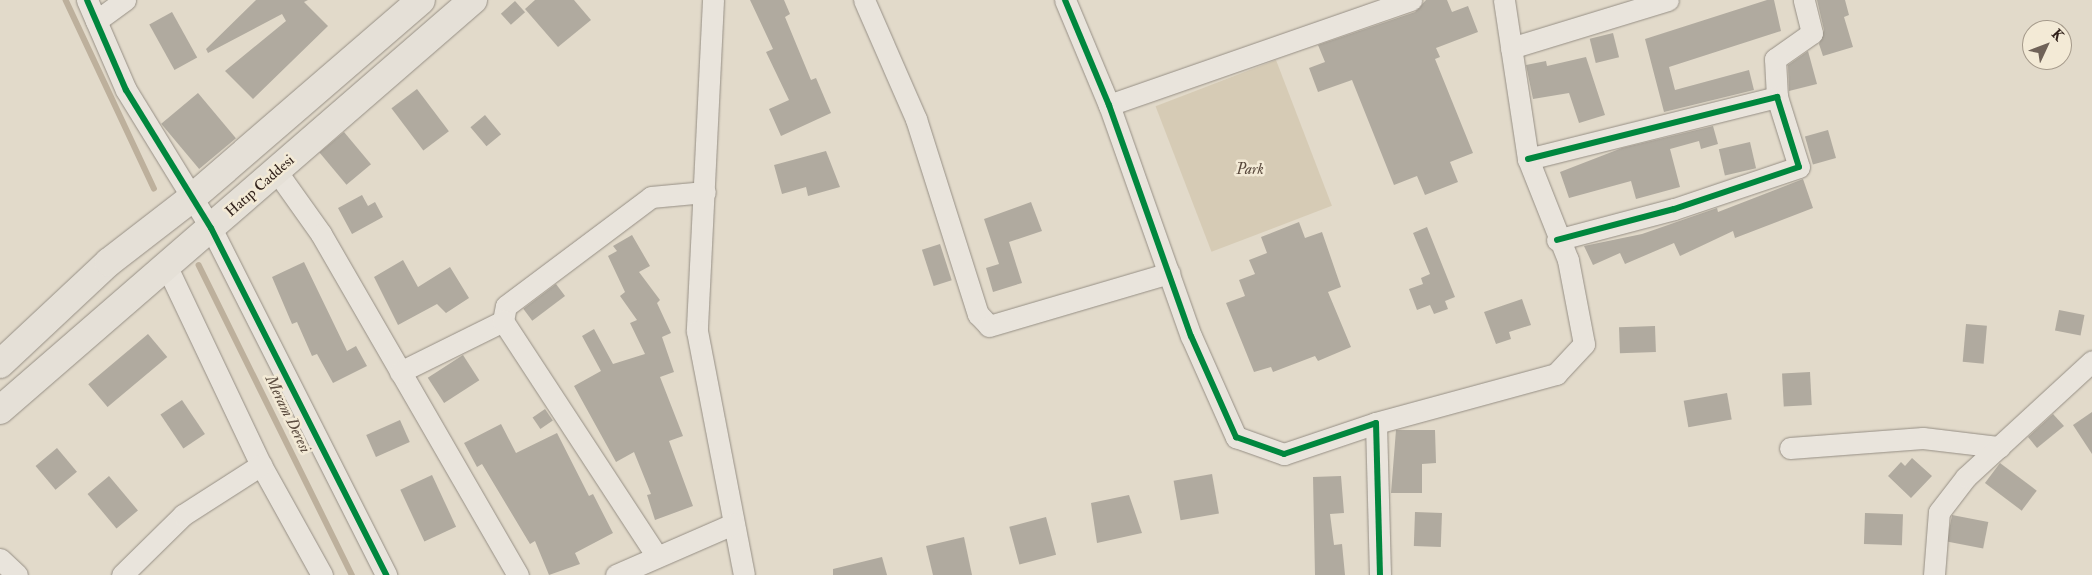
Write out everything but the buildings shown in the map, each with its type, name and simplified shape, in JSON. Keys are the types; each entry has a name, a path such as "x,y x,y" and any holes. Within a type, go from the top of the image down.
{"main road":[{"path":"0,364 109,262 193,198 420,0"},
{"name":"Hatıp Caddesi","path":"0,410 166,265 277,172 473,0"}],"street":[{"path":"87,0 126,90 212,228 386,575"},
{"path":"96,21 125,0"},
{"path":"713,0 697,331 744,575"},
{"path":"864,0 916,119 978,314 989,326 1169,273"},
{"path":"1065,0 1109,105 1191,336 1236,437 1284,454 1376,423 1556,374 1584,344 1568,260 1557,240 1528,159 1504,0"},
{"path":"1109,105 1411,0"},
{"path":"1511,48 1668,0"},
{"path":"1557,240 1674,209 1799,167 1777,97 1775,59 1812,33 1804,0"},
{"path":"1528,159 1777,97"},
{"path":"277,172 321,234 518,575"},
{"path":"657,556 503,321 506,306 652,196 705,192"},
{"path":"166,265 260,466 322,575"},
{"path":"400,372 503,321"},
{"path":"1934,575 1939,512 1998,447 2092,361"},
{"path":"1376,423 1380,575"},
{"path":"1790,448 1923,438 1998,447"},
{"path":"122,575 183,515 260,466"},
{"path":"616,575 733,524"},
{"path":"0,559 16,575"}],"green space":[{"name":"Park","path":"1276,60 1332,206 1211,252 1156,106"}],"waterway":[{"name":"Meram Deresi","path":"66,0 154,188"},
{"name":"Meram Deresi","path":"199,265 352,575"}],"cycle path":[{"path":"87,0 126,90 211,228 386,575"},
{"path":"1065,0 1109,105 1191,336 1236,437 1284,454 1376,423 1380,575"},
{"path":"1528,159 1777,97 1799,167 1674,209 1557,240"}]}
